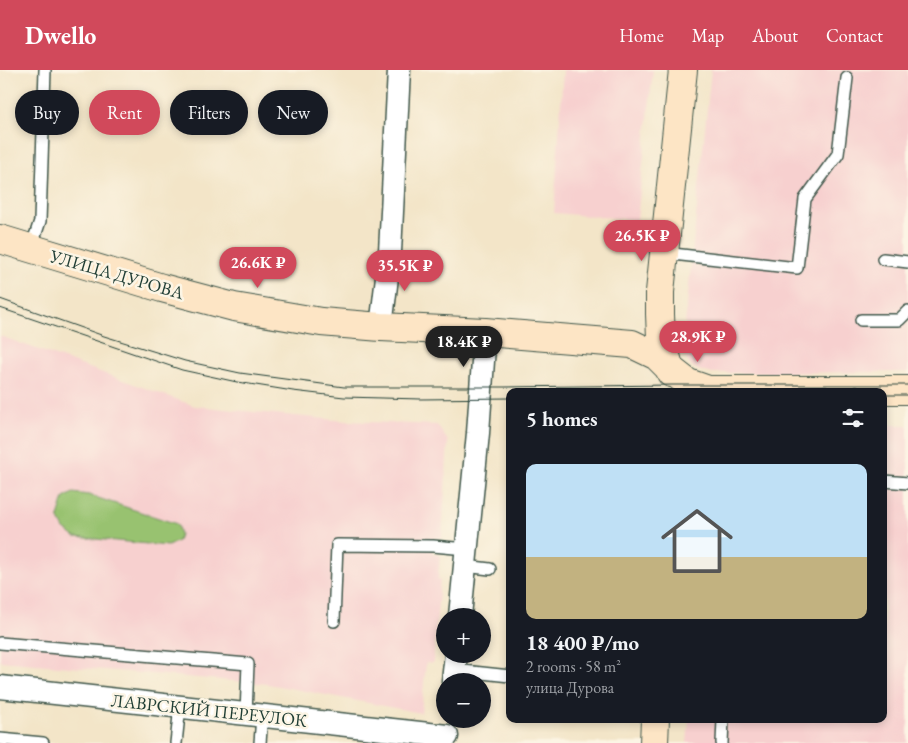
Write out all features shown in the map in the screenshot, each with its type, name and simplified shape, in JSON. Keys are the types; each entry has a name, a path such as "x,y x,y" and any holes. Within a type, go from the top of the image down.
{"main road":[{"path":"672,380 661,338 660,292 683,70"},
{"name":"УЛИЦА ДУРОВА","path":"0,239 162,288 234,307 321,322 485,332 632,344 657,356 672,380 688,383 700,388"},
{"name":"УЛИЦА ДУРОВА","path":"887,390 908,390"},
{"path":"654,743 655,723"}],"street":[{"path":"382,327 390,252 398,70"},
{"path":"461,608 480,407 485,332"},
{"name":"ЛАВРСКИЙ ПЕРЕУЛОК","path":"0,687 254,715 447,733"}],"lane":[{"path":"31,248 40,221 45,70"},
{"path":"664,253 797,268 805,199 838,154 847,78"},
{"path":"883,259 908,262"},
{"path":"861,320 899,320 908,311"},
{"path":"887,482 908,483"},
{"path":"334,621 337,545 433,546 465,557 490,569"},
{"path":"0,643 248,664 254,715 260,743"},
{"path":"454,668 506,675"},
{"path":"176,743 180,706"},
{"path":"722,743 723,723"},
{"path":"0,739 43,743"}],"shaded area":[{"path":"563,70 653,70 637,220 554,213"},
{"path":"711,70 908,70 908,372 709,373 698,370 690,365 684,354 683,344"},
{"path":"0,336 195,406 346,421 437,425 448,441 442,538 434,538 432,554 440,555 438,580 440,580 438,608 436,608 433,663 426,663 421,713 268,684 0,661"},
{"path":"887,425 908,425 908,743 687,743 689,723 887,723"}],"green space":[{"path":"73,493 89,495 177,524 180,534 178,541 168,546 75,537 64,529 58,517 64,498"}],"tram line":[{"path":"0,299 104,336 185,361 240,373 344,387 908,385"},
{"path":"0,308 182,370 237,382 344,397 421,399 506,398"},
{"path":"887,395 908,395"}]}
